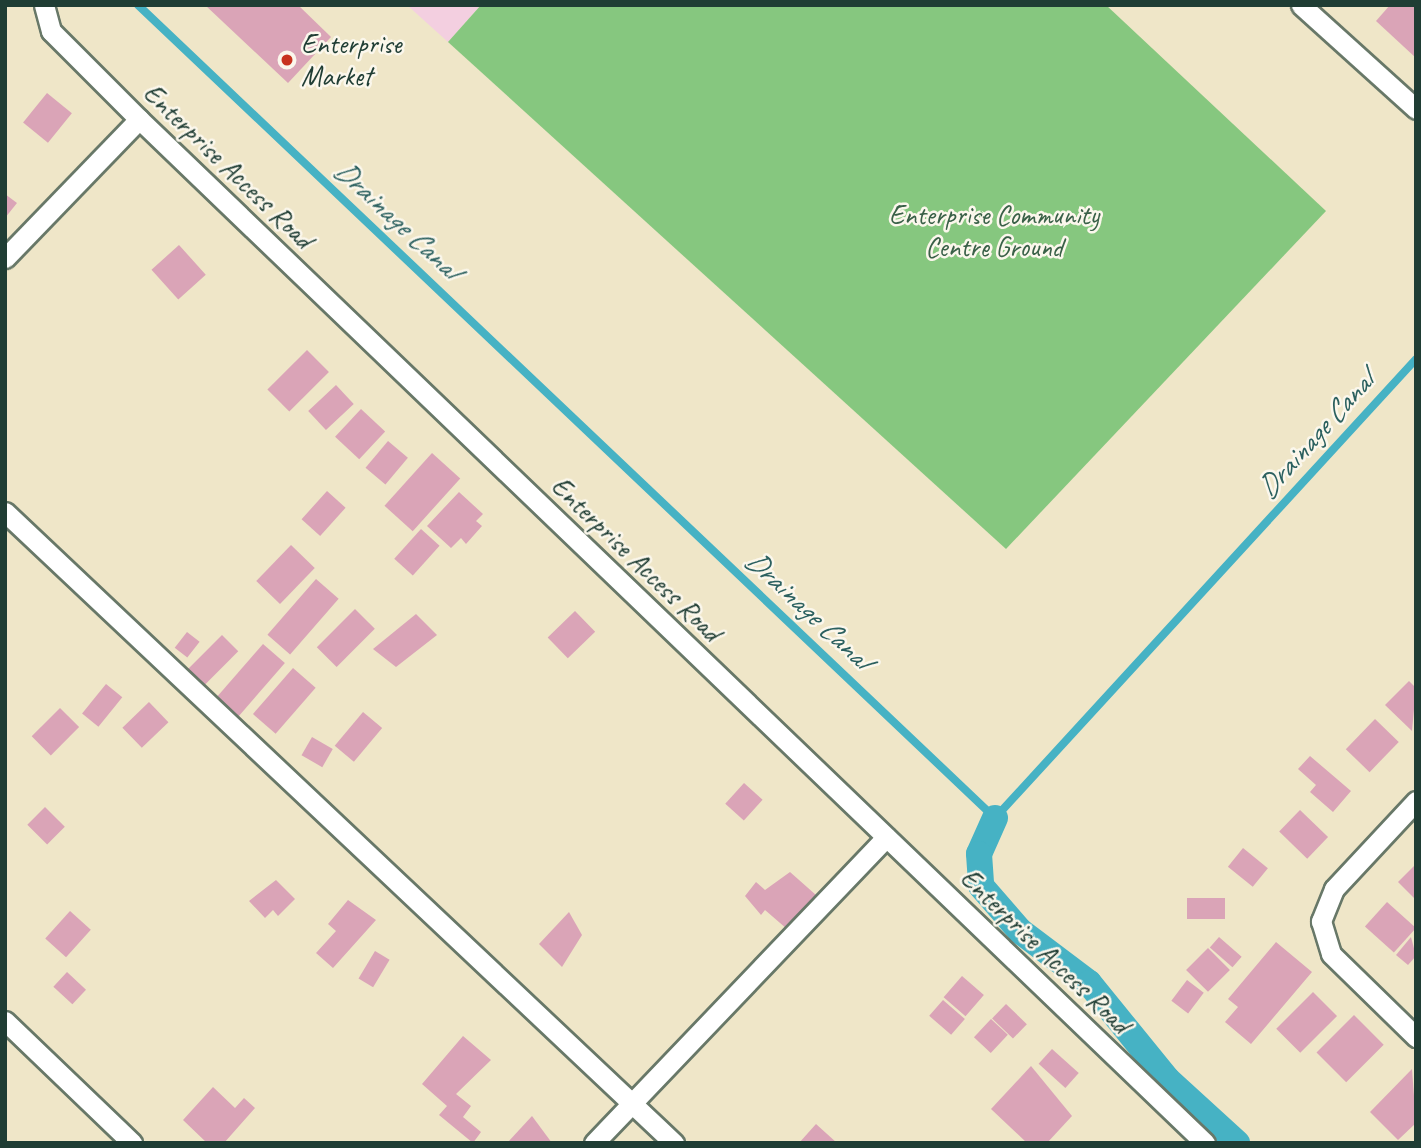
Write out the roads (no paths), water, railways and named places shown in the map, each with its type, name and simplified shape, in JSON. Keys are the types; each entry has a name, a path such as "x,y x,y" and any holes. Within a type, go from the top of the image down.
{"street":[{"name":"Enterprise Access Road","path":"44,5 51,31 139,119 1205,1143"},
{"path":"1301,5 1414,104"},
{"path":"5,258 139,119"},
{"path":"5,512 674,1143"},
{"path":"1416,801 1334,890 1321,921 1331,954 1416,1037"},
{"path":"594,1143 886,837"},
{"path":"5,1021 132,1143"}],"waterway":[{"name":"Drainage Canal","path":"138,5 995,818 1416,359"},
{"path":"995,818 979,854 981,886 1020,931 1089,983 1167,1079 1237,1143"}],"place":[{"name":"Enterprise Market","path":"287,60"}],"park label":[{"name":"Enterprise Community Centre Ground","path":"994,231"}]}
